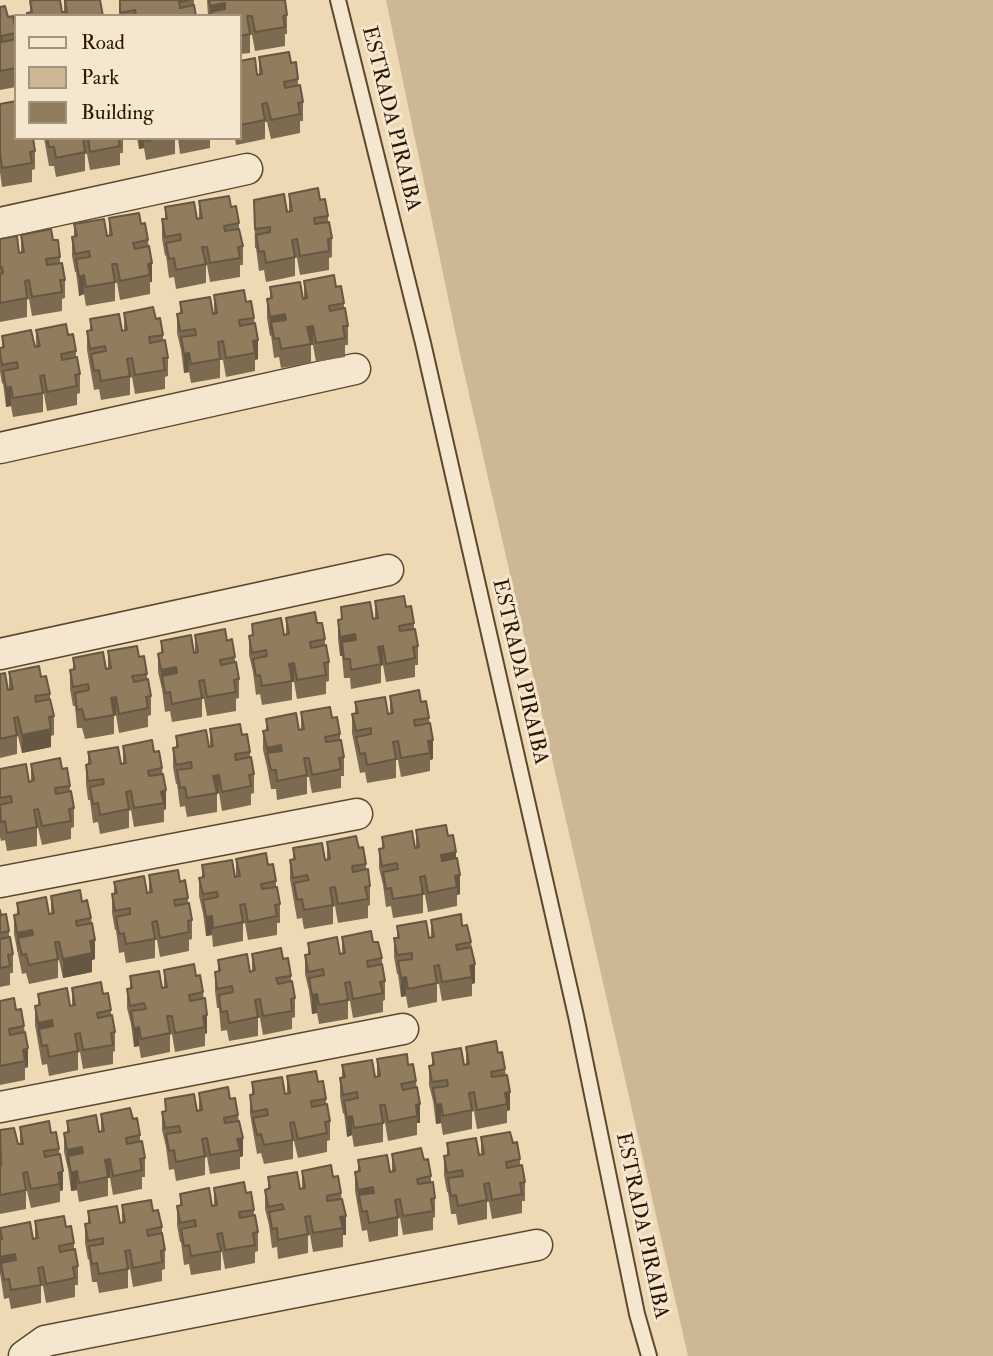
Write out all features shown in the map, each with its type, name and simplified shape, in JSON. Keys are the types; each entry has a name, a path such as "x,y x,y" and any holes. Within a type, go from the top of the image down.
{"street":[{"path":"0,223 247,169"},
{"path":"0,449 355,369"},
{"path":"0,654 388,570"},
{"path":"0,882 357,814"},
{"path":"0,1107 403,1029"},
{"path":"24,1356 46,1341 537,1245"}],"lane":[{"name":"ESTRADA PIRAIBA","path":"338,0 423,343 576,1016 637,1314 649,1356"}],"green space":[{"path":"386,0 993,0 993,1356 688,1356 459,350"}],"building":[{"path":"60,0 62,12 67,12 65,0 100,0 103,14 27,14 32,12 30,1"},
{"path":"120,0 190,0 179,2 180,8 194,5 196,14 136,14 135,10 120,13"},
{"path":"209,0 285,0 285,27 255,32 252,16 247,16 250,34 242,36 242,14 212,14 225,9 225,3 210,6"},
{"path":"5,6 8,17 13,16 14,33 1,36 2,42 14,39 14,68 0,71 0,7"},
{"path":"289,52 291,63 296,62 298,79 284,82 285,88 300,85 303,102 298,103 300,114 271,120 267,103 262,104 265,120 242,125 242,61 255,58 257,75 262,74 259,57"},
{"path":"14,101 14,140 33,140 35,151 30,152 32,163 2,168 0,104"},
{"path":"47,140 83,140 85,152 56,158 54,147 49,147"},
{"path":"88,140 118,140 120,146 90,152"},
{"path":"318,188 320,200 325,199 328,216 314,218 315,224 329,222 332,238 328,239 329,251 300,256 297,239 292,240 295,257 266,263 264,251 259,252 256,235 270,232 270,227 255,229 254,200 284,194 287,212 292,211 289,194"},
{"path":"229,196 231,207 236,206 239,223 224,226 225,231 239,229 243,246 238,247 240,258 210,263 207,247 202,247 206,264 176,270 174,258 169,259 166,243 181,240 180,234 165,237 162,219 167,219 165,207 194,202 197,219 202,218 199,201"},
{"path":"139,213 141,224 145,223 148,240 133,243 135,249 149,246 152,263 148,264 150,275 120,281 117,264 112,264 115,282 86,287 84,275 79,277 76,259 90,257 89,251 75,254 72,237 77,236 74,224 104,219 107,236 112,235 109,218"},
{"path":"51,229 53,240 58,240 60,257 46,259 47,265 62,263 65,280 60,280 62,292 32,297 29,280 25,281 27,298 0,303 0,274 3,273 2,267 0,268 0,239 17,236 19,253 24,252 21,235"},
{"path":"334,275 336,287 341,286 344,303 329,306 330,311 345,308 348,326 343,326 345,338 316,343 313,326 307,327 311,344 281,349 279,338 274,339 271,322 286,320 285,314 270,317 267,299 272,298 270,287 300,282 303,299 307,298 304,281"},
{"path":"244,290 246,302 251,301 254,318 239,320 240,326 255,323 258,340 253,341 255,353 226,358 223,341 218,342 220,359 191,364 189,353 184,354 181,337 196,335 195,329 180,331 177,314 182,313 180,302 210,297 213,314 217,313 214,295"},
{"path":"153,307 156,319 160,318 163,335 149,337 150,343 165,340 168,358 163,358 165,370 135,375 132,358 127,359 130,376 101,381 99,370 94,371 91,354 106,351 105,346 90,349 87,331 92,330 90,319 119,314 122,331 127,330 124,313"},
{"path":"66,324 68,335 73,334 76,351 61,354 62,360 77,357 80,374 75,375 77,386 47,392 44,375 40,376 43,393 13,398 11,387 6,388 3,371 18,368 17,362 2,365 2,336 31,330 35,347 40,346 36,330"},
{"path":"404,596 406,607 411,606 414,623 399,626 400,631 415,629 418,646 413,647 415,658 386,664 383,646 378,647 381,664 351,670 350,659 344,659 342,642 356,640 355,634 340,637 338,620 342,619 341,607 370,602 373,619 378,618 375,601"},
{"path":"315,612 317,623 322,623 325,639 310,642 311,648 326,645 329,662 324,663 326,675 297,680 294,663 289,664 292,681 262,686 260,675 256,676 253,659 267,656 266,650 252,653 249,636 253,635 252,624 281,618 284,635 289,634 286,618"},
{"path":"225,629 227,641 232,639 235,657 220,660 221,665 236,662 239,679 234,680 236,692 207,697 204,680 199,681 202,698 172,704 170,692 165,693 162,676 177,673 176,667 161,670 158,654 163,652 161,641 191,635 194,653 198,652 195,635"},
{"path":"137,646 139,657 144,656 147,674 132,676 134,682 148,679 151,696 146,697 148,708 119,714 116,697 111,698 114,715 85,720 82,709 77,710 75,693 89,690 88,684 73,687 70,670 75,669 73,658 103,652 106,669 111,668 108,651"},
{"path":"39,666 41,677 46,676 50,694 35,696 36,702 50,699 54,716 49,717 51,729 22,735 18,717 14,718 17,735 0,739 0,674 5,673 8,690 13,689 9,672"},
{"path":"419,690 421,702 426,701 429,718 414,720 415,726 430,723 433,740 428,741 430,753 401,758 398,741 393,742 396,759 367,765 365,753 360,754 356,737 371,734 371,728 356,731 352,714 358,713 355,702 385,697 388,714 393,713 390,696"},
{"path":"330,707 332,718 337,717 340,734 325,737 326,742 341,740 344,757 339,758 341,769 312,775 309,758 304,758 307,775 277,781 276,770 271,770 267,753 282,751 281,745 267,748 263,731 268,730 266,719 296,713 299,730 304,729 301,712"},
{"path":"240,724 242,735 247,734 250,752 235,754 236,760 251,757 254,774 249,775 251,786 222,792 219,775 213,776 217,793 187,798 185,787 180,788 177,770 192,768 191,762 176,765 173,748 178,747 176,736 206,730 209,747 213,746 210,729"},
{"path":"152,740 154,752 159,751 162,768 148,771 149,776 163,774 166,790 161,792 164,803 134,808 131,791 126,792 129,809 100,815 98,803 93,804 90,787 104,784 103,779 88,781 86,765 91,763 88,752 118,747 121,764 126,763 123,746"},
{"path":"60,758 62,769 67,768 70,786 55,788 56,794 71,791 74,808 69,809 71,821 42,826 38,809 34,810 37,827 7,833 5,821 1,822 0,805 12,802 11,796 0,798 0,769 26,764 29,782 34,780 31,764"},
{"path":"446,825 448,836 453,835 456,852 441,855 442,861 457,858 460,875 455,876 457,887 428,893 425,876 420,877 423,894 393,899 391,888 386,889 383,872 398,869 397,863 382,866 379,849 384,848 382,837 412,831 415,848 419,847 416,830"},
{"path":"356,836 359,848 363,847 366,864 352,866 353,872 368,869 370,886 365,887 368,899 338,904 335,887 330,888 333,905 304,910 302,899 297,900 294,883 309,880 307,875 293,878 290,860 295,859 293,848 322,843 325,860 330,859 327,842"},
{"path":"266,853 268,865 273,864 276,881 261,884 262,889 277,887 280,904 275,905 277,916 248,922 245,904 240,905 243,922 213,928 212,916 206,917 203,900 218,897 217,892 203,894 199,878 204,877 202,865 232,860 235,877 240,876 236,859"},
{"path":"178,870 180,882 185,880 188,898 174,900 175,906 189,903 192,920 188,921 189,932 160,938 157,921 152,922 155,939 126,944 124,933 119,934 116,917 130,914 130,908 115,911 112,894 117,893 114,882 144,876 147,893 152,892 149,875"},
{"path":"80,890 82,902 87,900 91,918 76,921 77,926 92,923 95,940 90,941 92,953 63,959 59,942 55,942 58,959 29,965 26,954 22,955 18,938 33,935 32,930 17,933 14,915 19,914 17,903 46,897 49,914 54,913 51,896"},
{"path":"0,910 1,915 6,914 9,931 0,933"},
{"path":"461,914 462,926 467,925 471,942 456,945 457,950 471,947 475,964 470,966 472,977 442,982 439,965 434,966 437,983 408,989 406,977 401,978 398,961 412,959 412,953 397,955 394,938 399,938 397,926 426,921 429,938 434,937 431,920"},
{"path":"371,931 373,942 378,942 382,958 367,961 368,967 382,964 385,981 380,982 383,993 353,999 350,982 345,983 348,1000 319,1005 317,994 312,995 309,978 324,975 323,969 308,972 305,955 310,954 308,943 337,937 340,954 345,953 342,937"},
{"path":"10,937 13,954 8,955 10,966 0,968 0,939"},
{"path":"281,948 283,959 288,958 291,976 276,978 278,984 292,981 295,998 291,999 292,1011 263,1016 260,999 255,1000 258,1017 229,1023 227,1011 221,1012 219,995 233,992 232,986 217,989 215,972 220,971 218,960 247,954 250,972 255,970 252,954"},
{"path":"194,964 196,976 200,975 203,992 189,995 190,1001 205,998 205,1027 175,1033 172,1016 167,1016 170,1033 141,1039 139,1027 134,1029 131,1011 146,1009 144,1003 130,1006 127,989 132,988 130,976 159,971 162,988 167,987 164,970"},
{"path":"101,982 103,994 108,993 111,1010 97,1013 98,1018 112,1015 115,1032 111,1033 113,1045 83,1050 80,1033 75,1034 78,1051 49,1057 47,1045 42,1046 39,1029 53,1026 52,1020 38,1023 35,1006 40,1005 38,994 67,988 70,1006 75,1005 72,988"},
{"path":"14,998 16,1010 21,1009 24,1026 9,1029 10,1035 25,1032 28,1048 23,1050 25,1061 0,1066 0,1001"},
{"path":"496,1041 498,1053 502,1052 505,1069 491,1072 492,1077 507,1075 510,1092 505,1093 507,1104 477,1110 474,1092 469,1093 472,1110 443,1116 441,1104 436,1105 433,1088 448,1086 447,1080 432,1082 429,1066 434,1065 432,1053 461,1048 464,1065 469,1064 466,1047"},
{"path":"407,1054 408,1065 413,1064 416,1081 401,1084 403,1090 417,1087 420,1104 416,1105 417,1116 388,1122 385,1105 380,1105 383,1123 354,1128 352,1116 347,1118 344,1101 358,1098 357,1092 343,1095 340,1078 345,1077 342,1065 372,1060 375,1077 380,1076 377,1059"},
{"path":"316,1071 318,1082 323,1081 326,1099 311,1101 312,1107 327,1104 330,1121 325,1122 327,1133 298,1139 294,1122 290,1123 293,1140 264,1145 261,1134 257,1135 253,1118 268,1115 267,1109 252,1112 252,1082 282,1077 285,1094 290,1093 287,1076"},
{"path":"228,1087 230,1099 235,1098 238,1115 224,1118 225,1123 239,1121 243,1138 237,1139 240,1150 210,1155 207,1138 202,1139 205,1156 176,1162 174,1150 169,1151 166,1134 181,1132 179,1126 165,1128 162,1112 166,1111 165,1099 194,1094 197,1111 202,1110 199,1093"},
{"path":"130,1108 133,1119 137,1118 140,1135 126,1138 127,1144 142,1141 145,1158 140,1159 142,1170 113,1176 110,1159 105,1160 108,1177 79,1183 77,1171 71,1173 68,1156 83,1153 82,1147 67,1150 64,1133 69,1132 67,1121 96,1115 99,1132 104,1131 101,1114"},
{"path":"49,1121 51,1133 56,1132 59,1149 44,1151 45,1157 60,1154 63,1171 58,1173 60,1184 31,1189 27,1172 23,1173 26,1190 0,1195 0,1130 14,1128 18,1144 23,1144 20,1127"},
{"path":"510,1132 513,1143 517,1142 520,1159 506,1162 507,1168 522,1165 525,1182 520,1183 522,1194 492,1200 489,1183 484,1184 487,1200 458,1206 456,1195 451,1196 448,1178 463,1176 462,1170 447,1173 444,1156 449,1155 447,1143 476,1138 479,1155 484,1154 481,1137"},
{"path":"421,1148 424,1160 428,1159 431,1176 417,1179 418,1184 433,1182 433,1211 403,1216 400,1199 395,1200 398,1217 369,1223 367,1211 362,1212 359,1195 374,1193 373,1187 358,1190 355,1172 360,1171 358,1160 387,1155 390,1172 395,1171 392,1154"},
{"path":"331,1165 333,1177 338,1176 341,1193 327,1196 327,1201 342,1199 346,1216 340,1217 343,1228 313,1233 310,1216 305,1217 308,1234 278,1240 277,1228 272,1229 269,1212 284,1209 282,1204 268,1207 265,1190 270,1188 268,1177 297,1172 300,1189 305,1188 302,1171"},
{"path":"244,1182 246,1193 251,1192 254,1210 239,1212 240,1218 255,1215 258,1232 253,1233 255,1245 225,1250 222,1233 217,1234 221,1251 191,1256 189,1245 184,1246 181,1229 196,1226 195,1220 180,1223 177,1206 182,1205 180,1194 209,1188 212,1206 217,1205 214,1188"},
{"path":"151,1200 153,1211 158,1210 162,1227 147,1230 148,1236 162,1233 165,1250 161,1251 162,1262 133,1268 130,1250 125,1251 128,1269 99,1274 97,1263 92,1264 89,1246 103,1244 103,1238 88,1241 85,1224 90,1223 88,1211 117,1206 120,1223 125,1222 122,1205"},
{"path":"64,1216 66,1227 71,1226 74,1243 59,1246 60,1252 75,1249 78,1266 73,1267 75,1278 46,1284 43,1267 38,1268 41,1285 11,1290 9,1279 4,1280 1,1263 16,1260 15,1254 0,1257 0,1228 30,1222 33,1239 38,1238 35,1221"}]}
